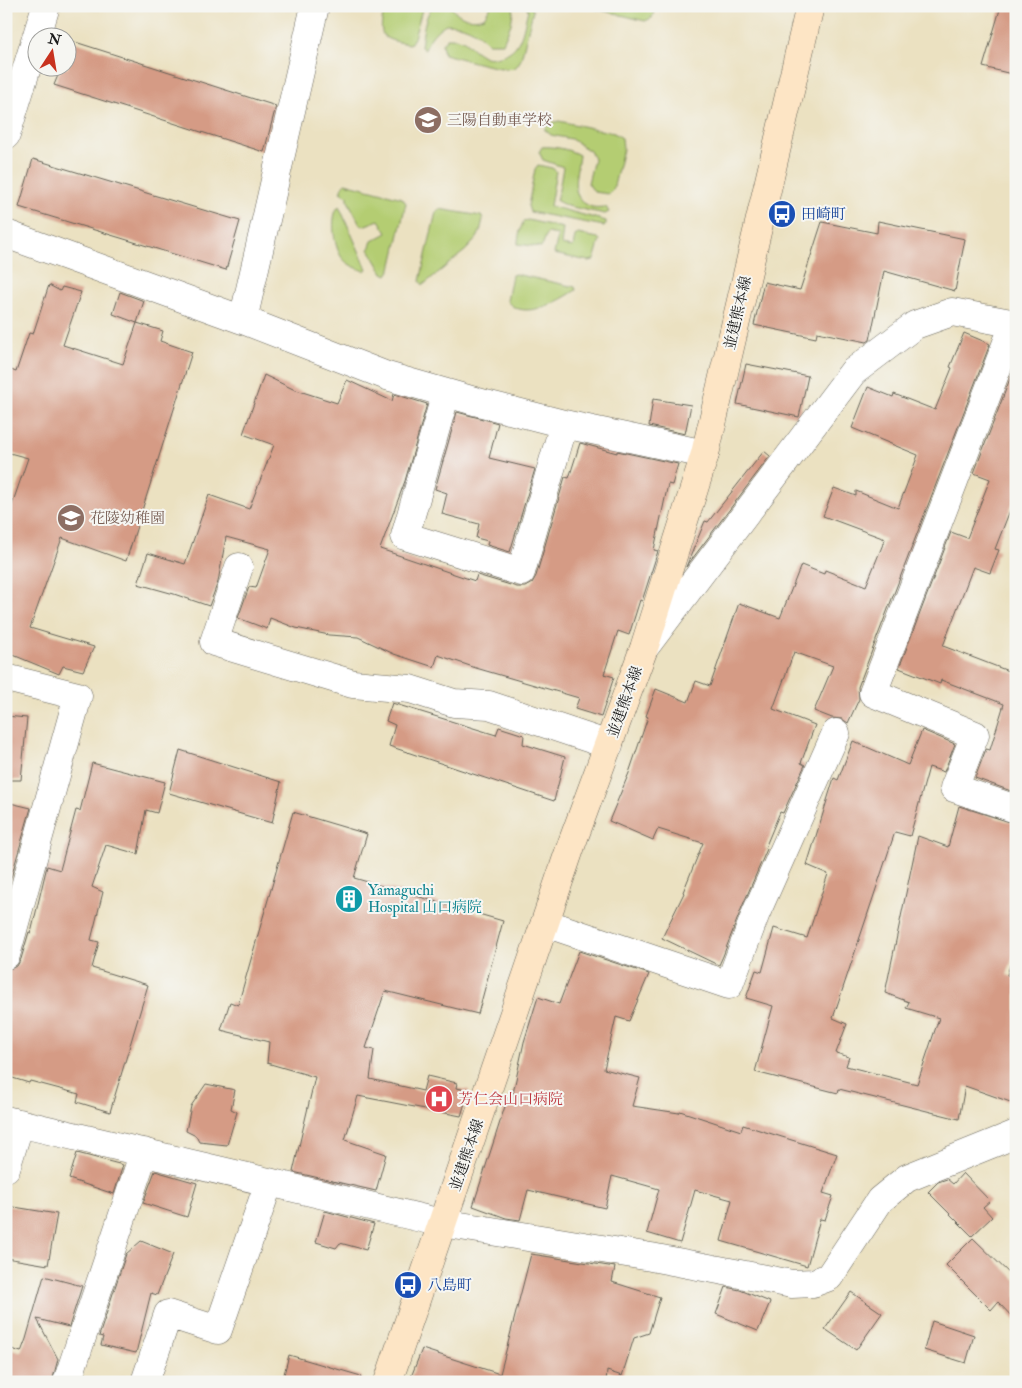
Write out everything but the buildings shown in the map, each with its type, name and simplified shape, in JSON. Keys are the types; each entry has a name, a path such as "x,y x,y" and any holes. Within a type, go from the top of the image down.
{"main road":[{"name":"並建熊本線","path":"388,1382 545,923 644,648 705,454 810,6"}],"street":[{"path":"6,135 46,6"},
{"path":"242,320 315,6"},
{"path":"6,234 242,320 387,376 564,424 705,454"},
{"path":"644,648 853,372 915,326 952,312 1015,324 872,693 975,735 954,788 1016,809"},
{"path":"446,393 405,536 521,572 564,424"},
{"path":"239,567 214,642 353,684 410,689 454,703 489,705 609,745"},
{"path":"6,678 78,696 6,955"},
{"path":"545,923 729,985 756,912 836,733"},
{"path":"6,1168 13,1122 442,1222 651,1257 792,1284 813,1283 829,1276 880,1200 907,1178 1016,1134"},
{"path":"67,1382 144,1152"},
{"path":"145,1382 168,1314 218,1330 269,1182"}],"green space":[{"path":"385,6 423,6 414,38 410,44 392,40 383,35 382,24"},
{"path":"433,6 450,6 461,16 474,19 484,17 491,6 514,6 511,24 503,43 488,43 470,29 459,25 446,24 433,35 425,50 421,47 423,31"},
{"path":"526,6 531,6 533,11 521,59 514,68 491,66 444,54 442,44 447,38 463,40 480,54 488,57 504,55 511,51 516,46 522,33 528,10"},
{"path":"585,6 655,7 652,18 645,21"},
{"path":"559,121 614,133 622,138 623,149 613,190 609,194 594,192 588,183 594,159 590,151 571,139 551,135 544,129 551,123"},
{"path":"542,147 561,148 579,155 575,185 579,198 592,207 606,207 609,212 605,214 567,206 557,201 563,167 543,160 539,152"},
{"path":"538,165 552,168 556,171 550,206 606,221 606,224 604,226 530,212 528,206 535,169"},
{"path":"345,183 402,198 406,203 391,269 387,275 383,273 369,249 372,241 387,233 379,220 363,226 360,224 348,201 348,196 340,192"},
{"path":"339,206 367,269 364,271 345,261 337,248 333,225"},
{"path":"439,209 481,216 483,219 477,238 466,250 423,285 420,281 436,212"},
{"path":"528,220 563,228 561,245 573,247 575,236 578,234 598,238 600,240 594,260 588,261 554,254 558,235 547,233 540,247 518,244 521,227 524,221"},
{"path":"515,274 575,287 576,290 542,308 522,310 514,307 507,301 512,275"}],"place":[{"name":"三陽自動車学校","path":"428,120"},
{"name":"田崎町","path":"782,214"},
{"name":"花陵幼稚園","path":"71,518"},
{"name":"Yamaguchi Hospital 山口病院","path":"349,899"},
{"name":"芳仁会山口病院","path":"439,1099"},
{"name":"八島町","path":"408,1285"}]}
